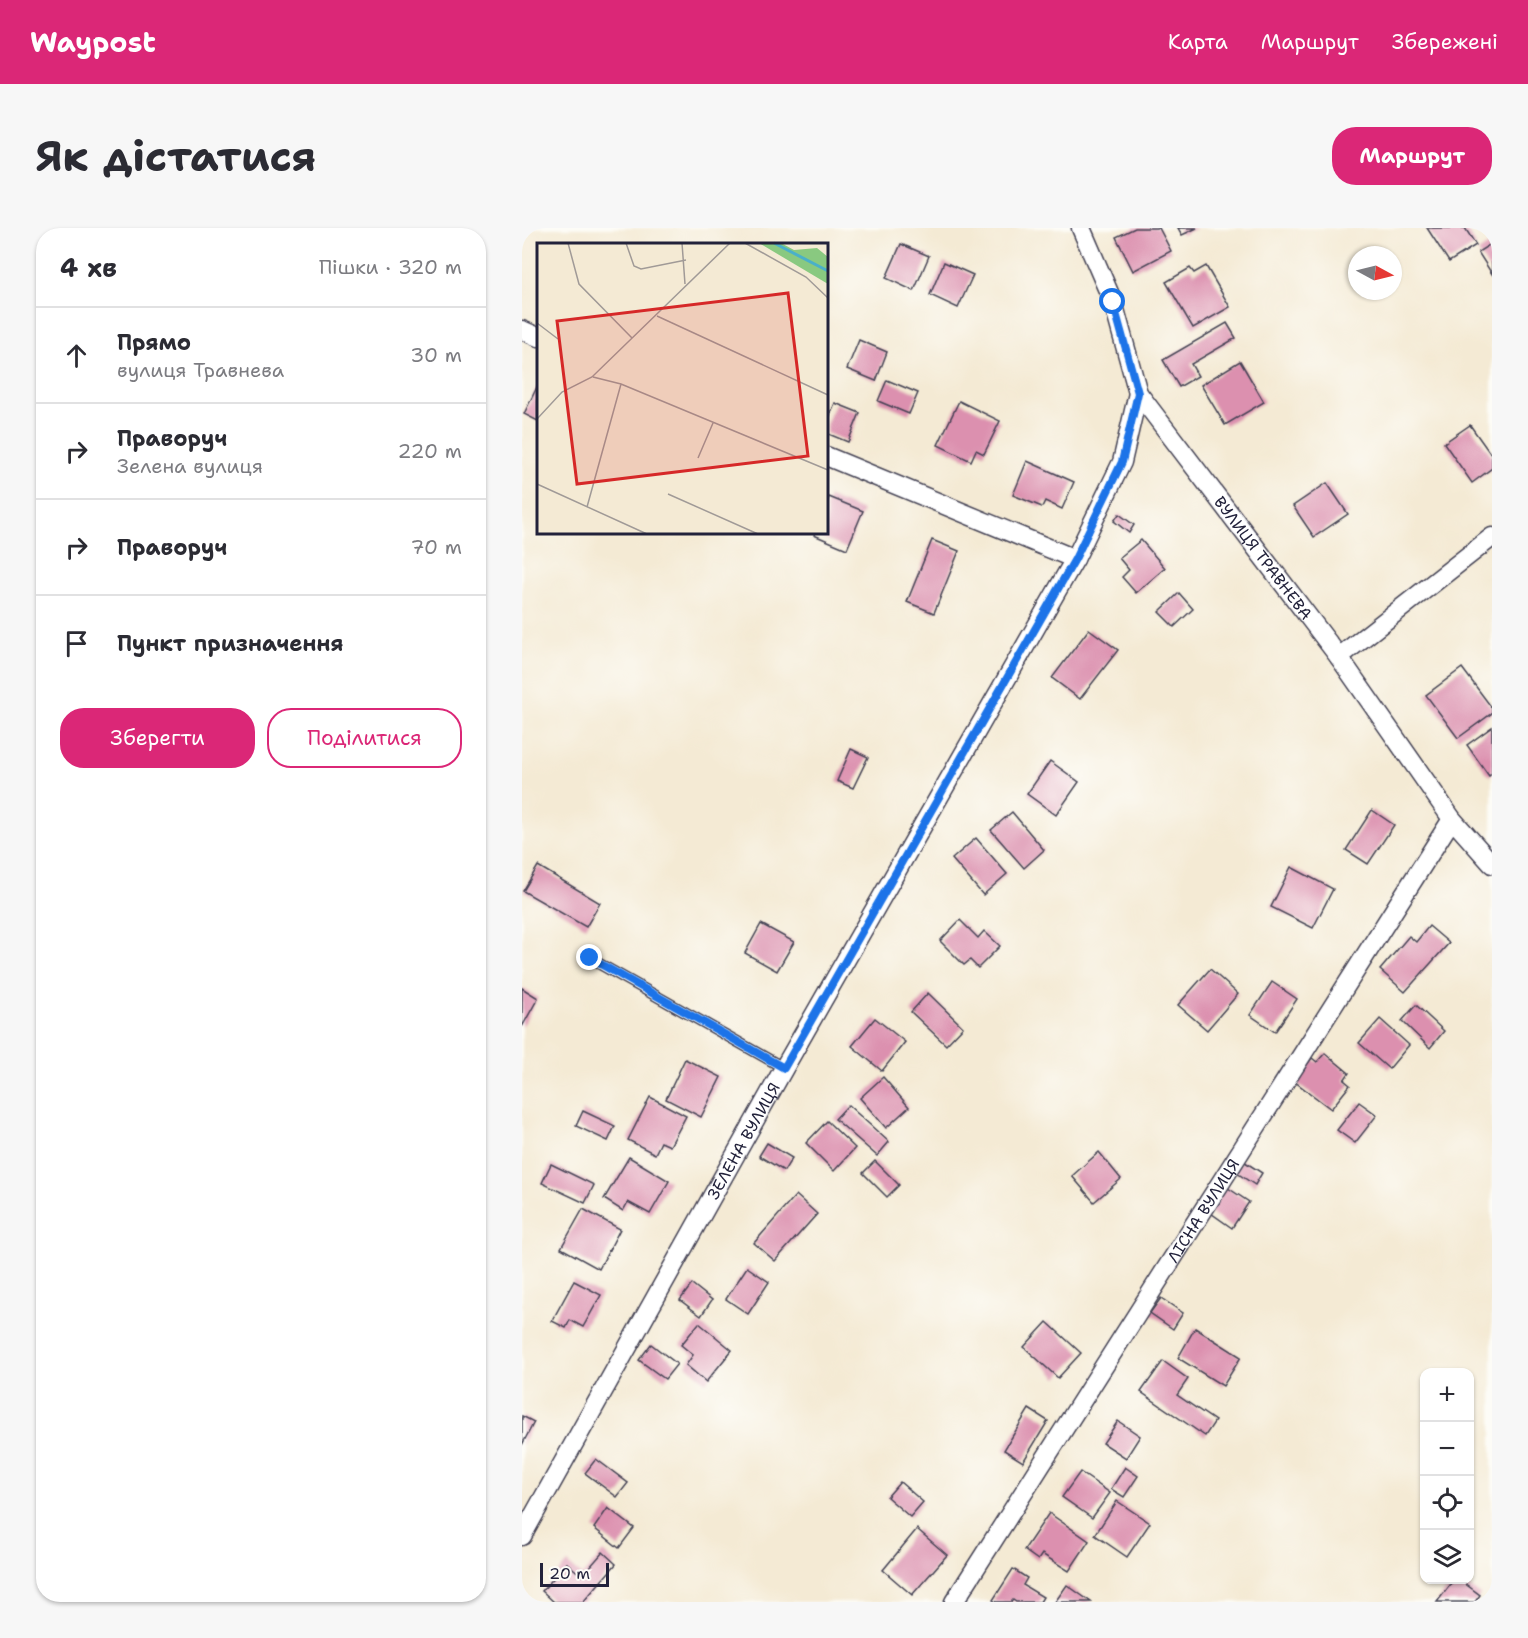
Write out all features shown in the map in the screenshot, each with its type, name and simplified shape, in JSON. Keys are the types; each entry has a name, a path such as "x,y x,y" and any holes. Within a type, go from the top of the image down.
{"street":[{"name":"ВУЛИЦЯ ТРАВНЕВА","path":"1081,228 1113,302 1138,393 1339,657 1452,819 1492,864"},
{"path":"522,330 537,337"},
{"name":"ЗЕЛЕНА ВУЛИЦЯ","path":"522,1536 784,1068 1075,559 1122,462 1138,393"},
{"path":"828,457 1075,559"},
{"path":"1339,657 1492,537"},
{"name":"ЛІСНА ВУЛИЦЯ","path":"954,1602 1452,819"}],"lane":[{"path":"590,958 784,1068"}],"building":[{"path":"1135,228 1159,228 1171,251 1133,271 1116,237"},
{"path":"1178,228 1197,228 1182,235"},
{"path":"1427,228 1465,228 1476,245 1449,262"},
{"path":"1492,243 1492,274 1478,252"},
{"path":"901,244 929,256 914,291 886,278"},
{"path":"944,262 973,275 958,308 930,295"},
{"path":"1206,266 1230,307 1193,328 1166,282 1190,268 1194,273"},
{"path":"1227,323 1236,338 1191,364 1198,376 1179,387 1163,360"},
{"path":"859,340 887,352 876,381 847,369"},
{"path":"1240,361 1264,402 1225,425 1201,385"},
{"path":"887,380 918,393 909,414 878,401"},
{"path":"537,387 537,420 524,414"},
{"path":"959,401 1000,421 984,454 976,450 971,461 938,445"},
{"path":"835,403 860,413 848,442 828,434 828,420"},
{"path":"1470,425 1492,456 1492,468 1472,483 1444,443"},
{"path":"1027,461 1074,482 1062,509 1045,501 1042,507 1013,495"},
{"path":"1327,483 1348,514 1314,537 1293,506"},
{"path":"829,497 863,511 847,549 814,535 828,534"},
{"path":"1119,514 1134,525 1129,533 1114,521"},
{"path":"932,540 959,551 934,613 907,602"},
{"path":"1141,540 1165,568 1136,593 1122,577 1129,570 1119,558"},
{"path":"1179,593 1193,609 1174,627 1159,612"},
{"path":"1089,629 1118,650 1080,699 1052,678"},
{"path":"1462,668 1492,708 1492,713 1458,738 1426,695"},
{"path":"1492,727 1492,773 1489,776 1467,745"},
{"path":"851,749 868,757 853,788 837,781"},
{"path":"1050,761 1079,782 1056,815 1027,794"},
{"path":"1372,810 1394,825 1368,864 1346,850"},
{"path":"1012,812 1044,850 1024,868 991,830"},
{"path":"976,838 1007,874 983,895 952,859"},
{"path":"538,866 600,903 586,927 523,891"},
{"path":"1291,867 1333,889 1313,928 1271,907"},
{"path":"960,920 978,938 984,931 1000,946 978,968 970,960 964,965 940,941"},
{"path":"761,924 794,942 777,971 745,953"},
{"path":"1429,926 1449,943 1405,992 1380,970 1409,936 1416,942"},
{"path":"1210,969 1238,994 1207,1030 1178,1005"},
{"path":"1272,982 1297,999 1275,1032 1250,1015"},
{"path":"522,988 538,998 522,1027"},
{"path":"928,993 963,1027 946,1045 911,1012"},
{"path":"1416,1005 1444,1031 1430,1048 1402,1021"},
{"path":"875,1018 905,1042 882,1071 852,1046"},
{"path":"1380,1019 1409,1045 1389,1069 1359,1043"},
{"path":"1325,1053 1349,1073 1344,1080 1350,1085 1331,1109 1294,1081 1312,1058 1317,1062"},
{"path":"685,1059 721,1077 701,1117 666,1099"},
{"path":"883,1077 909,1107 886,1128 860,1098"},
{"path":"650,1097 686,1116 670,1146 661,1142 655,1154 628,1140"},
{"path":"1359,1102 1377,1115 1355,1143 1337,1130"},
{"path":"848,1105 889,1142 877,1156 835,1119"},
{"path":"583,1111 615,1126 608,1141 576,1126"},
{"path":"827,1121 855,1148 834,1171 806,1143"},
{"path":"767,1143 792,1158 784,1171 759,1156"},
{"path":"1099,1152 1121,1179 1094,1202 1072,1176"},
{"path":"629,1157 669,1181 650,1214 628,1202 623,1211 604,1199"},
{"path":"1242,1160 1262,1173 1255,1185 1234,1171"},
{"path":"875,1161 899,1185 887,1197 863,1173"},
{"path":"551,1164 594,1185 585,1203 542,1183"},
{"path":"1225,1186 1249,1202 1232,1228 1208,1211"},
{"path":"796,1195 817,1214 775,1261 754,1243"},
{"path":"583,1209 620,1229 599,1269 561,1248"},
{"path":"747,1267 769,1282 748,1314 726,1299"},
{"path":"574,1281 601,1295 583,1327 570,1320 566,1328 552,1321"},
{"path":"692,1284 712,1300 701,1316 680,1300"},
{"path":"1161,1298 1183,1313 1173,1329 1150,1313"},
{"path":"1047,1322 1081,1353 1058,1378 1024,1347"},
{"path":"699,1323 732,1350 706,1382 686,1365 693,1355 681,1345"},
{"path":"1195,1328 1241,1357 1223,1386 1178,1358"},
{"path":"651,1344 677,1364 665,1379 639,1360"},
{"path":"1163,1361 1188,1379 1177,1395 1215,1421 1205,1436 1141,1392"},
{"path":"1029,1409 1048,1421 1023,1462 1004,1450"},
{"path":"522,1416 534,1422 522,1445"},
{"path":"1118,1421 1140,1436 1126,1458 1103,1443"},
{"path":"596,1459 628,1483 617,1497 585,1473"},
{"path":"1125,1467 1138,1476 1124,1497 1111,1489"},
{"path":"1080,1472 1110,1493 1092,1518 1062,1497"},
{"path":"900,1482 923,1502 910,1517 887,1497"},
{"path":"1117,1501 1150,1523 1127,1557 1095,1535"},
{"path":"608,1508 634,1528 619,1548 594,1528"},
{"path":"1049,1513 1089,1541 1069,1571 1042,1554 1038,1560 1024,1550"},
{"path":"917,1529 947,1555 912,1595 883,1570"},
{"path":"603,1552 616,1564 583,1602 554,1602 542,1591 567,1563 582,1576"},
{"path":"1013,1569 1027,1578 1023,1585 1043,1597 1040,1602 1013,1600 996,1602 993,1600"},
{"path":"1451,1584 1465,1584 1480,1595 1475,1602 1437,1602"},
{"path":"1067,1585 1091,1602 1055,1602"}],"route":[{"path":"590,958 784,1068 1075,559 1122,462 1138,393 1113,302"}]}
